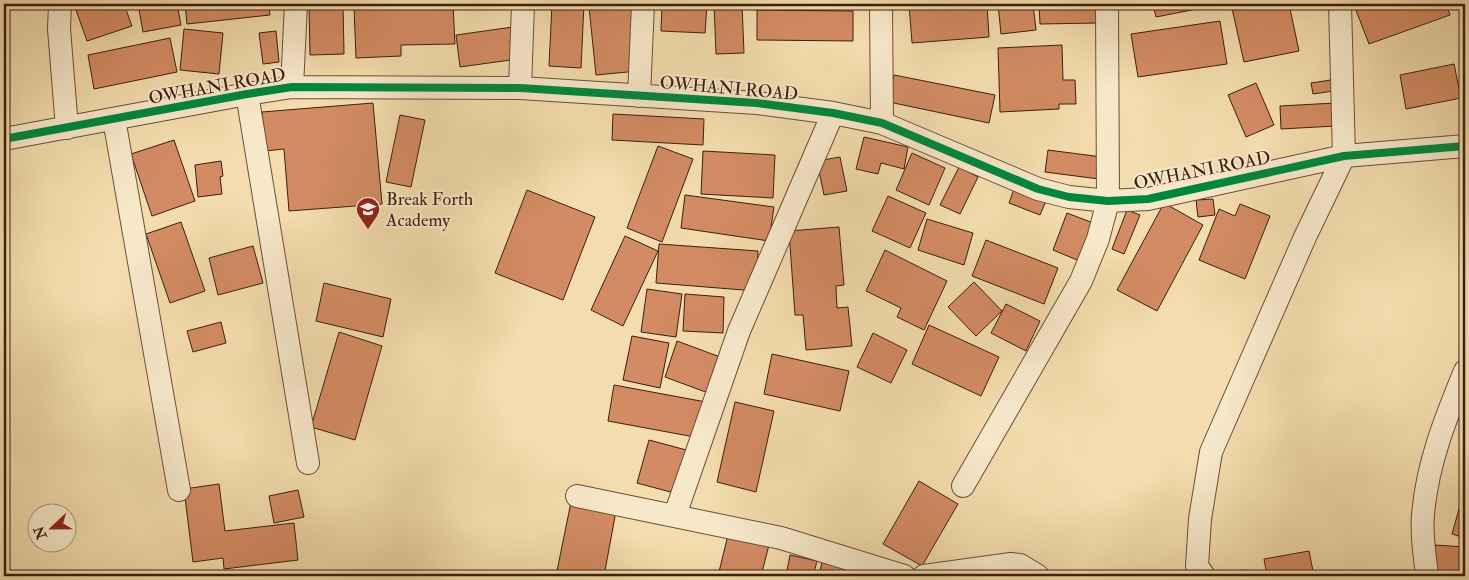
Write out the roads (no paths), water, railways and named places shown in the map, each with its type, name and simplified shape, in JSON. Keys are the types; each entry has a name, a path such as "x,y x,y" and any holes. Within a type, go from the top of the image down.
{"street":[{"path":"60,4 59,29 67,128"},
{"path":"292,87 296,4"},
{"path":"520,88 523,4"},
{"path":"639,96 643,4"},
{"path":"881,4 882,123"},
{"path":"963,486 1081,281 1098,239 1108,201 1107,4"},
{"path":"1204,576 1197,566 1200,519 1210,452 1305,237 1344,156 1340,4"},
{"name":"OWHANI ROAD","path":"4,140 292,87 520,88 756,103 833,113 882,123 1038,189 1069,197 1108,201 1148,199 1344,156 1465,146"},
{"path":"247,94 308,463"},
{"path":"675,514 739,331 833,113"},
{"path":"114,119 179,490"},
{"path":"1427,576 1422,516 1428,483 1439,435 1465,371"},
{"path":"577,496 675,514 781,538 904,576"},
{"path":"924,576 1011,564 1020,565 1038,576"}],"place":[{"name":"Break Forth Academy","path":"368,230"}]}
